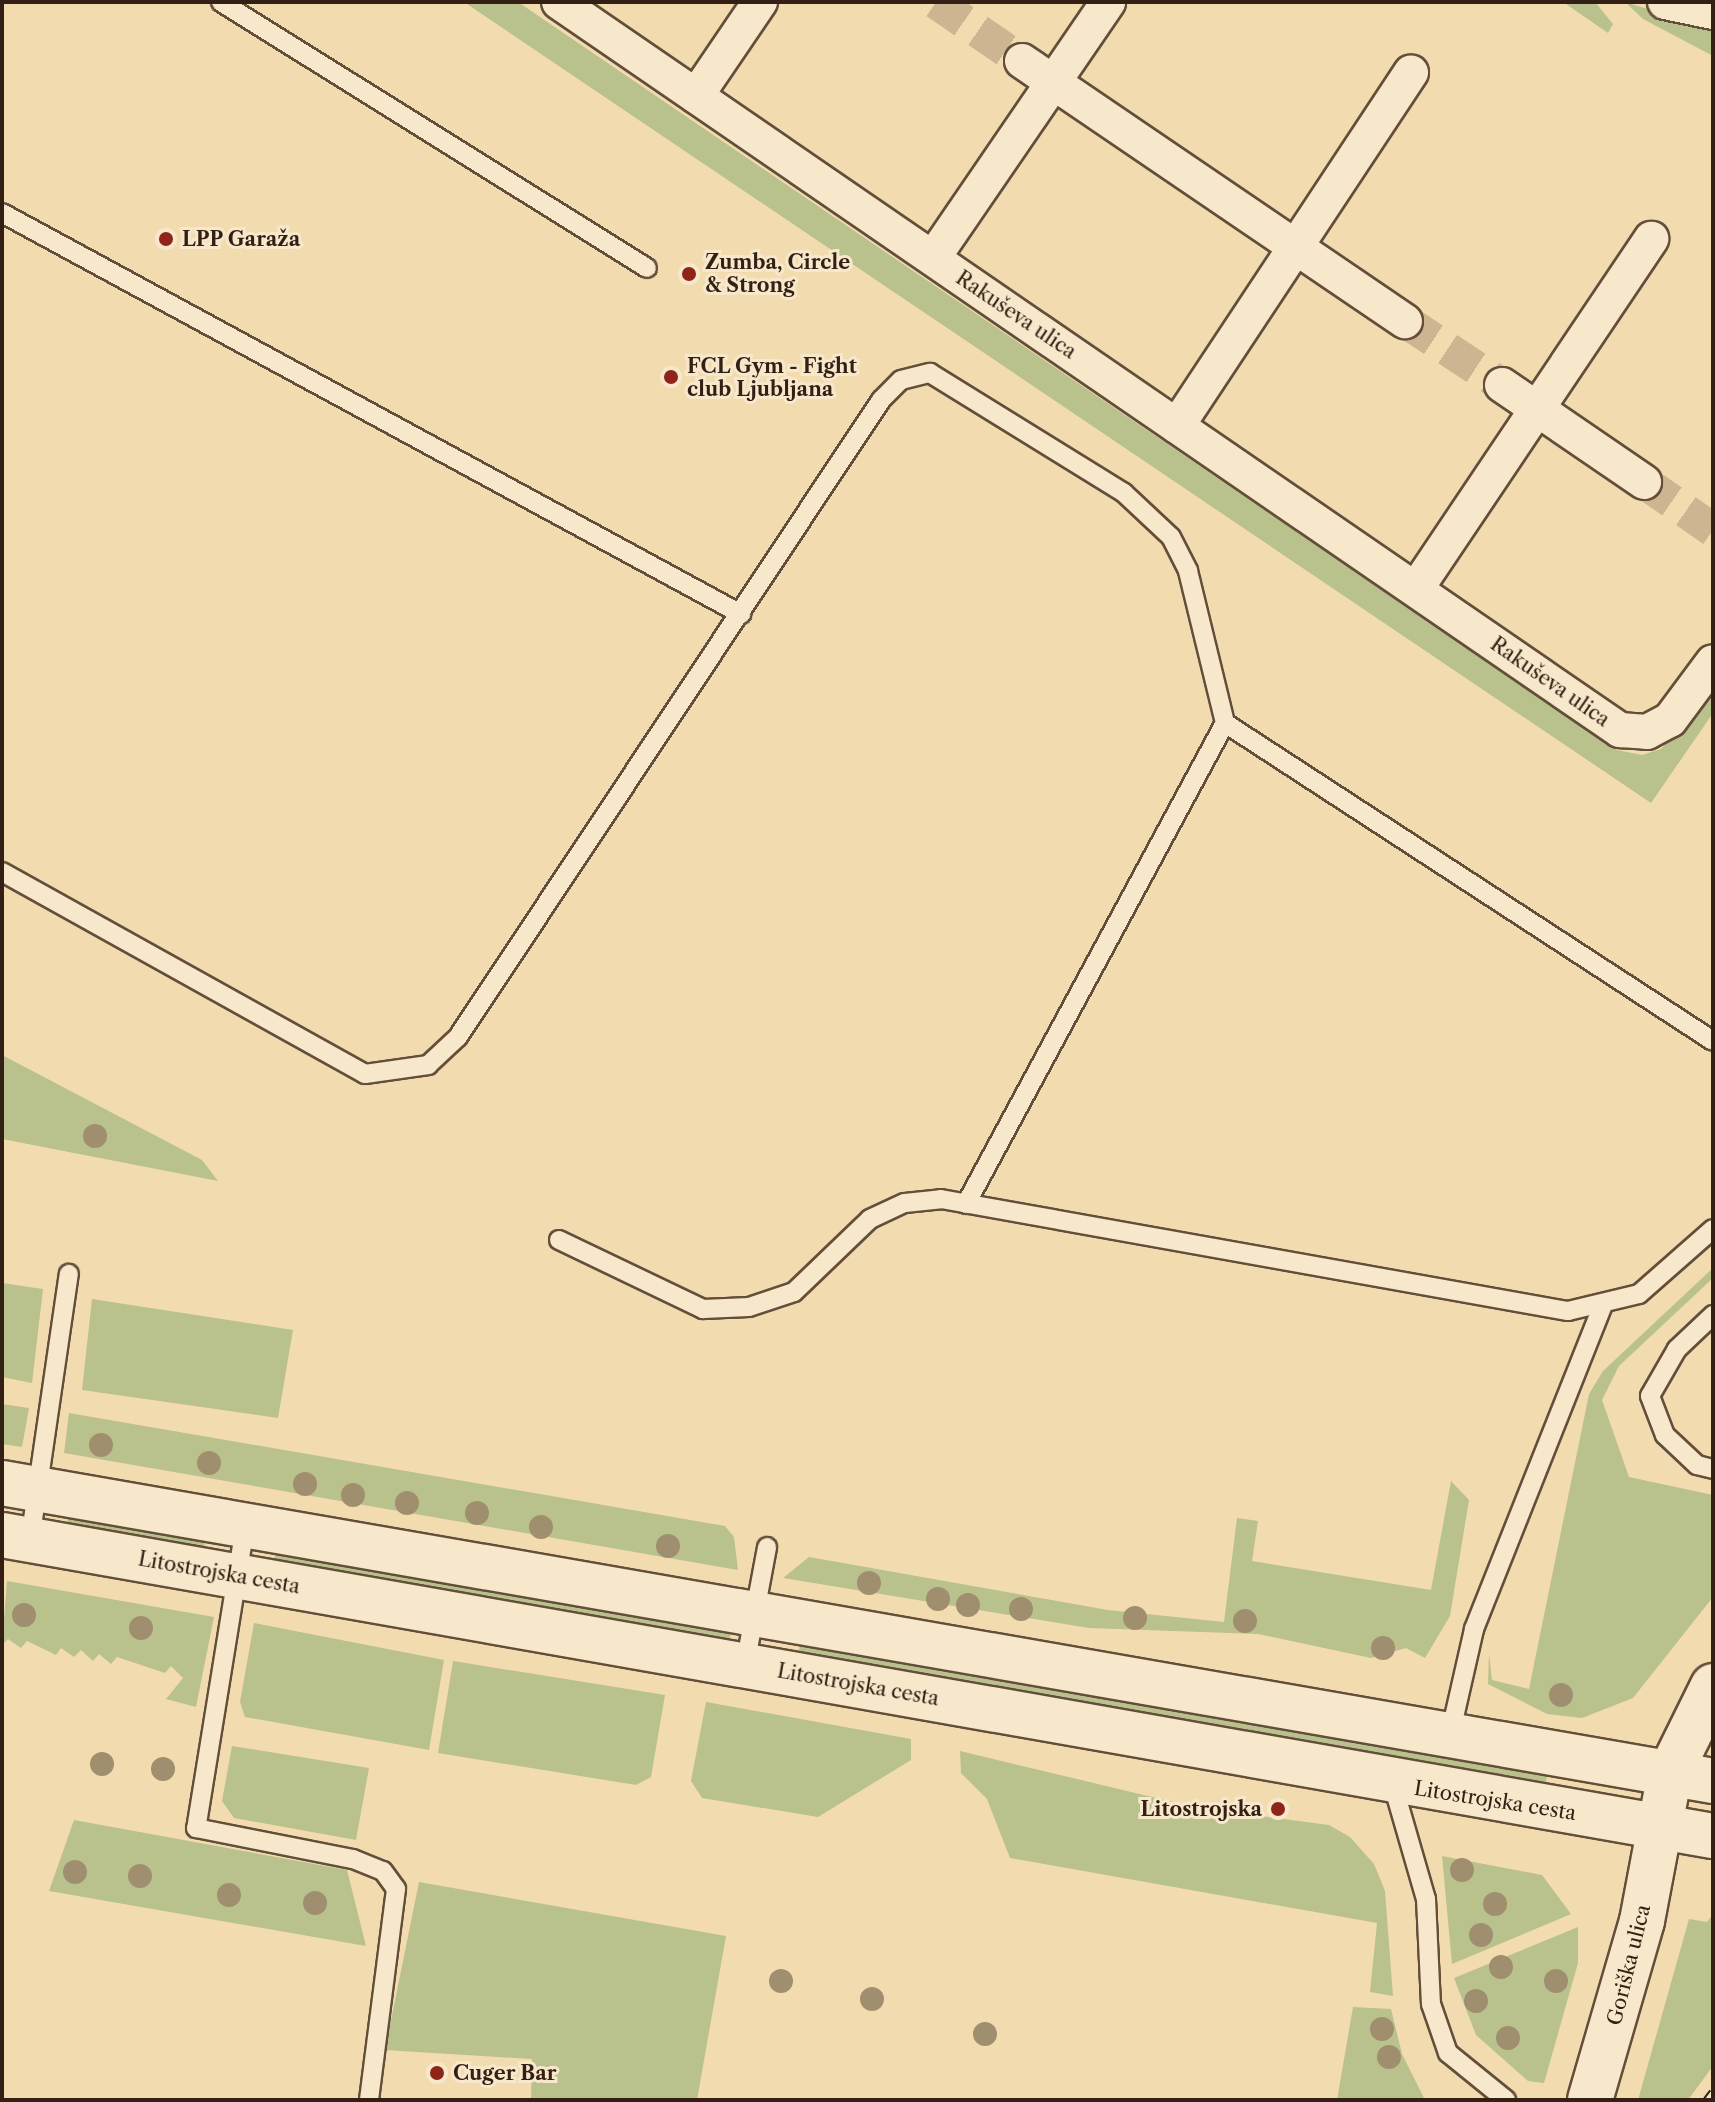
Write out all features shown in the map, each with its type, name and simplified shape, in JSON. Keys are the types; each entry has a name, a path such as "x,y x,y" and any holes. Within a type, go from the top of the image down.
{"main road":[{"path":"20,1486 1713,1781"},
{"name":"Litostrojska cesta","path":"16,1538 745,1665 1393,1785 1713,1836"},
{"name":"Goriška ulica","path":"1590,2100 1642,1921 1656,1827 1670,1773 1713,1686"}],"street":[{"name":"Rakuševa ulica","path":"559,2 1630,733 1670,720 1713,662"},
{"path":"696,96 760,2"},
{"path":"933,258 1108,2"},
{"path":"1665,2 1713,12"},
{"path":"1022,61 1405,321"},
{"path":"1177,426 1411,73"},
{"path":"1416,589 1651,239"},
{"path":"1502,385 1644,482"}],"lane":[{"path":"221,2 647,268"},
{"path":"2,213 741,614"},
{"path":"2,872 365,1074 428,1065 458,1037 887,393 908,376 938,375 1143,506 1171,537 1188,571 1225,723 966,1204"},
{"path":"1225,723 1711,1037"},
{"path":"559,1240 703,1309 749,1307 794,1292 854,1232 890,1208 924,1198 1536,1307 1602,1308 1639,1294 1713,1229"},
{"path":"16,1538 20,1486 69,1274"},
{"path":"1450,1735 1484,1602 1602,1308"},
{"path":"1713,1315 1677,1349 1650,1396 1665,1435 1697,1465 1713,1469"},
{"path":"245,1527 196,1828 353,1859 383,1871 396,1889 369,2100"},
{"path":"745,1665 767,1547"},
{"path":"1393,1785 1426,1899 1431,2004 1448,2053 1506,2100"}],"green space":[{"path":"464,2 518,2 1617,750 1642,755 1661,749 1713,693 1713,713 1651,803"},
{"path":"1563,2 1595,2 1613,24 1608,33"},
{"path":"1625,2 1713,29 1713,56 1643,19"},
{"path":"2,1055 202,1160 218,1181 2,1139"},
{"path":"1713,1268 1713,1278 1619,1366 1602,1400 1629,1477 1713,1495 1713,1597 1633,1698 1582,1718 1547,1714 1488,1684 1489,1654 1492,1680 1529,1689 1589,1394 1603,1371"},
{"path":"2,1283 43,1289 32,1383 2,1377"},
{"path":"92,1299 293,1330 278,1418 82,1390"},
{"path":"2,1404 29,1408 22,1447 2,1444"},
{"path":"69,1413 725,1526 734,1537 738,1570 64,1453"},
{"path":"1451,1481 1469,1500 1450,1616 1425,1658 1406,1648 1371,1658 1258,1634 1089,1628 783,1578 809,1557 1108,1610 1224,1622 1237,1518 1258,1521 1252,1561 1431,1590"},
{"path":"68,1517 205,1541 204,1550 67,1525"},
{"path":"276,1553 731,1632 729,1641 274,1561"},
{"path":"7,1581 214,1617 196,1707 166,1699 183,1678 171,1666 165,1673 117,1657 111,1664 99,1654 93,1661 81,1650 74,1657 61,1648 56,1655 27,1641 21,1648 8,1639 2,1645"},
{"path":"254,1623 444,1660 429,1750 245,1717 240,1702"},
{"path":"800,1644 1547,1774 1546,1782 799,1652"},
{"path":"453,1661 665,1695 651,1777 636,1785 438,1753"},
{"path":"706,1702 911,1739 911,1760 818,1817 702,1798 691,1781"},
{"path":"232,1746 369,1768 356,1840 234,1818 222,1801"},
{"path":"960,1751 1198,1808 1329,1825 1350,1837 1374,1864 1385,1891 1393,1996 1370,1992 1377,1923 1010,1858 987,1799 961,1773"},
{"path":"74,1820 347,1870 366,1946 49,1891"},
{"path":"1442,1856 1542,1875 1571,1914 1452,1964"},
{"path":"419,1882 726,1936 697,2100 531,2100 532,2059 385,2050"},
{"path":"1713,1914 1713,2066 1688,2100 1638,2100 1689,1919 1707,1922"},
{"path":"1578,1927 1578,1963 1544,2083 1528,2081 1476,2035 1454,1978"},
{"path":"1353,2007 1391,2009 1402,2054 1425,2100 1337,2100"}],"tunnel":[{"path":"936,2 1022,61"},
{"path":"1405,321 1502,385"},
{"path":"1644,482 1713,530"}],"railway":[{"path":"1707,2100 1713,2092"}],"place":[{"name":"LPP Garaža","path":"166,239"},
{"name":"Zumba, Circle & Strong","path":"689,274"},
{"name":"FCL Gym - Fight club Ljubljana","path":"671,377"},
{"name":"Litostrojska","path":"1278,1809"},
{"name":"Cuger Bar","path":"437,2073"}]}
